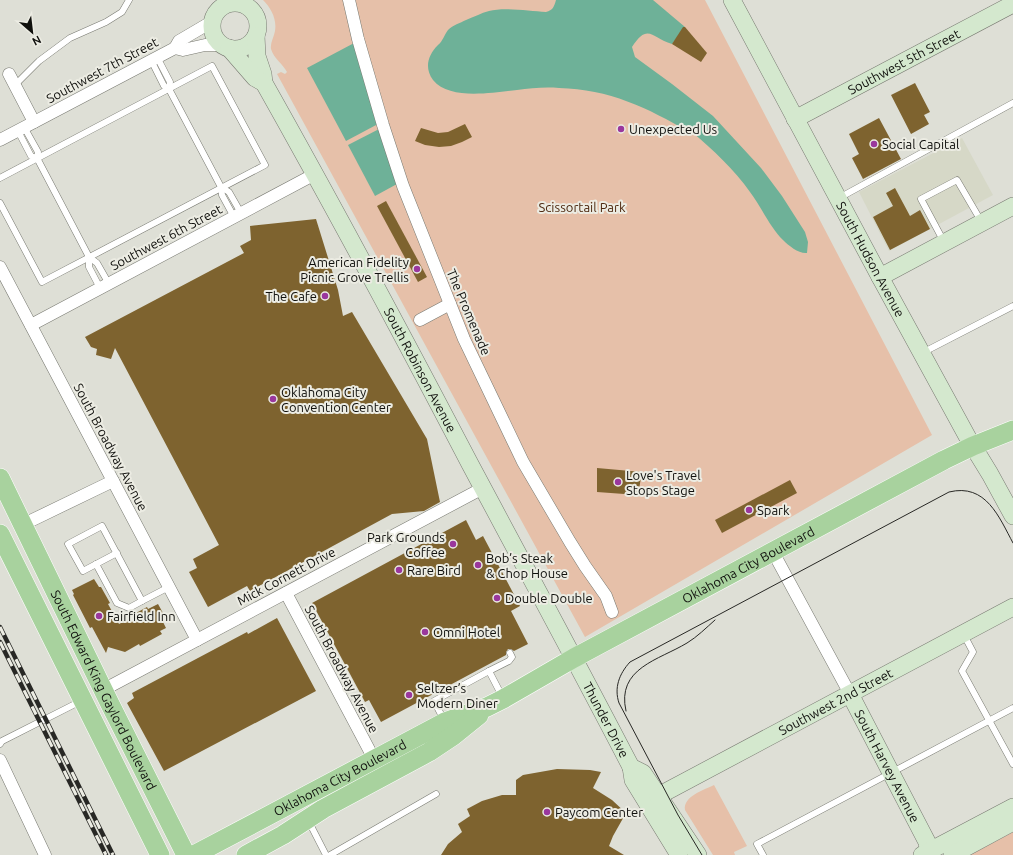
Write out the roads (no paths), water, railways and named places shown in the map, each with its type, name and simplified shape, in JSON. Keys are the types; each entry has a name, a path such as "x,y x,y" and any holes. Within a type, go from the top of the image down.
{"main road":[{"name":"South Hudson Avenue","path":"732,0 880,277 1013,516"},
{"path":"238,2 246,6 256,16 258,30 253,40 245,47 235,49 226,47 214,35 212,27 214,12 225,6 238,2"},
{"name":"Southwest 5th Street","path":"796,119 1010,8"},
{"name":"South Robinson Avenue","path":"256,36 257,56 263,74 264,83 316,174 574,658"},
{"name":"South Robinson Avenue","path":"226,47 255,78 264,83"},
{"path":"880,277 1013,206"},
{"name":"Oklahoma City Boulevard","path":"246,855 283,835 323,809 429,752 453,736 495,703 574,658 973,446 1013,430"},
{"name":"South Edward King Gaylord Boulevard","path":"0,478 103,690 186,855"},
{"path":"11,557 22,525"},
{"name":"South Edward King Gaylord Boulevard","path":"0,534 160,855"},
{"name":"Southwest 2nd Street","path":"658,796 1013,607"},
{"name":"Thunder Drive","path":"574,658 632,773 679,855"},
{"path":"82,701 103,690"},
{"name":"South Harvey Avenue","path":"850,694 927,842 926,854"},
{"name":"Oklahoma City Boulevard","path":"194,855 445,722 495,703"},
{"name":"Thunder Drive","path":"632,773 643,773 698,855"},
{"path":"926,854 1013,807"},
{"path":"952,855 1013,822"}],"street":[{"name":"The Promenade","path":"349,0 358,39 386,137 403,186 464,339 523,462 570,542 606,596 612,612"},
{"path":"175,48 179,41 214,12"},
{"name":"Southwest 7th Street","path":"0,140 175,48 183,50 205,46 226,47"},
{"path":"12,80 25,127"},
{"name":"Southwest 6th Street","path":"31,325 316,174"},
{"name":"South Broadway Avenue","path":"0,267 197,640"},
{"path":"420,320 450,304"},
{"path":"22,525 113,481"},
{"name":"Mick Cornett Drive","path":"103,690 483,488"},
{"name":"South Harvey Avenue","path":"773,552 850,694"},
{"name":"South Broadway Avenue","path":"286,593 374,759"},
{"path":"0,760 45,855"}],"lane":[{"path":"12,80 70,38 106,22 122,12 129,0"},
{"path":"154,59 164,86 169,89 221,187 229,192 237,215"},
{"path":"0,178 212,66 265,164 42,282 0,203"},
{"path":"838,199 1013,103"},
{"path":"25,127 38,152 37,158 88,257 89,267 105,286"},
{"path":"944,242 920,199 957,180 981,222"},
{"path":"88,257 97,263 105,286"},
{"path":"922,353 1013,306"},
{"path":"117,553 83,571 68,544 102,526 117,553 142,601"},
{"path":"96,564 117,603 129,608 169,587"},
{"path":"963,634 973,652 962,671 1013,764"},
{"path":"445,722 434,702 509,661 512,657 510,653"},
{"path":"489,672 495,703"},
{"path":"1,742 82,701"},
{"path":"763,855 757,844 1013,708"},
{"path":"330,855 436,794"},
{"path":"307,819 326,855"}],"tram line":[{"path":"702,855 678,815 619,703 617,692 618,681 630,662 949,492 962,491 973,493 982,497 990,504 1013,543"},
{"path":"626,711 625,696 627,685 634,675 642,667 691,641 715,620"}],"railway":[{"path":"0,627 113,855"},
{"path":"0,642 106,855"}],"place":[{"name":"Unexpected Us","path":"621,129"},
{"name":"Social Capital","path":"874,144"},
{"name":"American Fidelity Picnic Grove Trellis","path":"417,269"},
{"name":"The Cafe","path":"325,296"},
{"name":"Oklahoma City Convention Center","path":"273,399"},
{"name":"Love's Travel Stops Stage","path":"618,482"},
{"name":"Spark","path":"749,510"},
{"name":"Park Grounds Coffee","path":"453,544"},
{"name":"Bob’s Steak & Chop House","path":"478,565"},
{"name":"Rare Bird","path":"399,570"},
{"name":"Double Double","path":"497,598"},
{"name":"Fairfield Inn","path":"99,616"},
{"name":"Omni Hotel","path":"425,632"},
{"name":"Seltzer’s Modern Diner","path":"409,695"},
{"name":"Paycom Center","path":"547,812"}],"park label":[{"name":"Scissortail Park","path":"582,207"}]}
